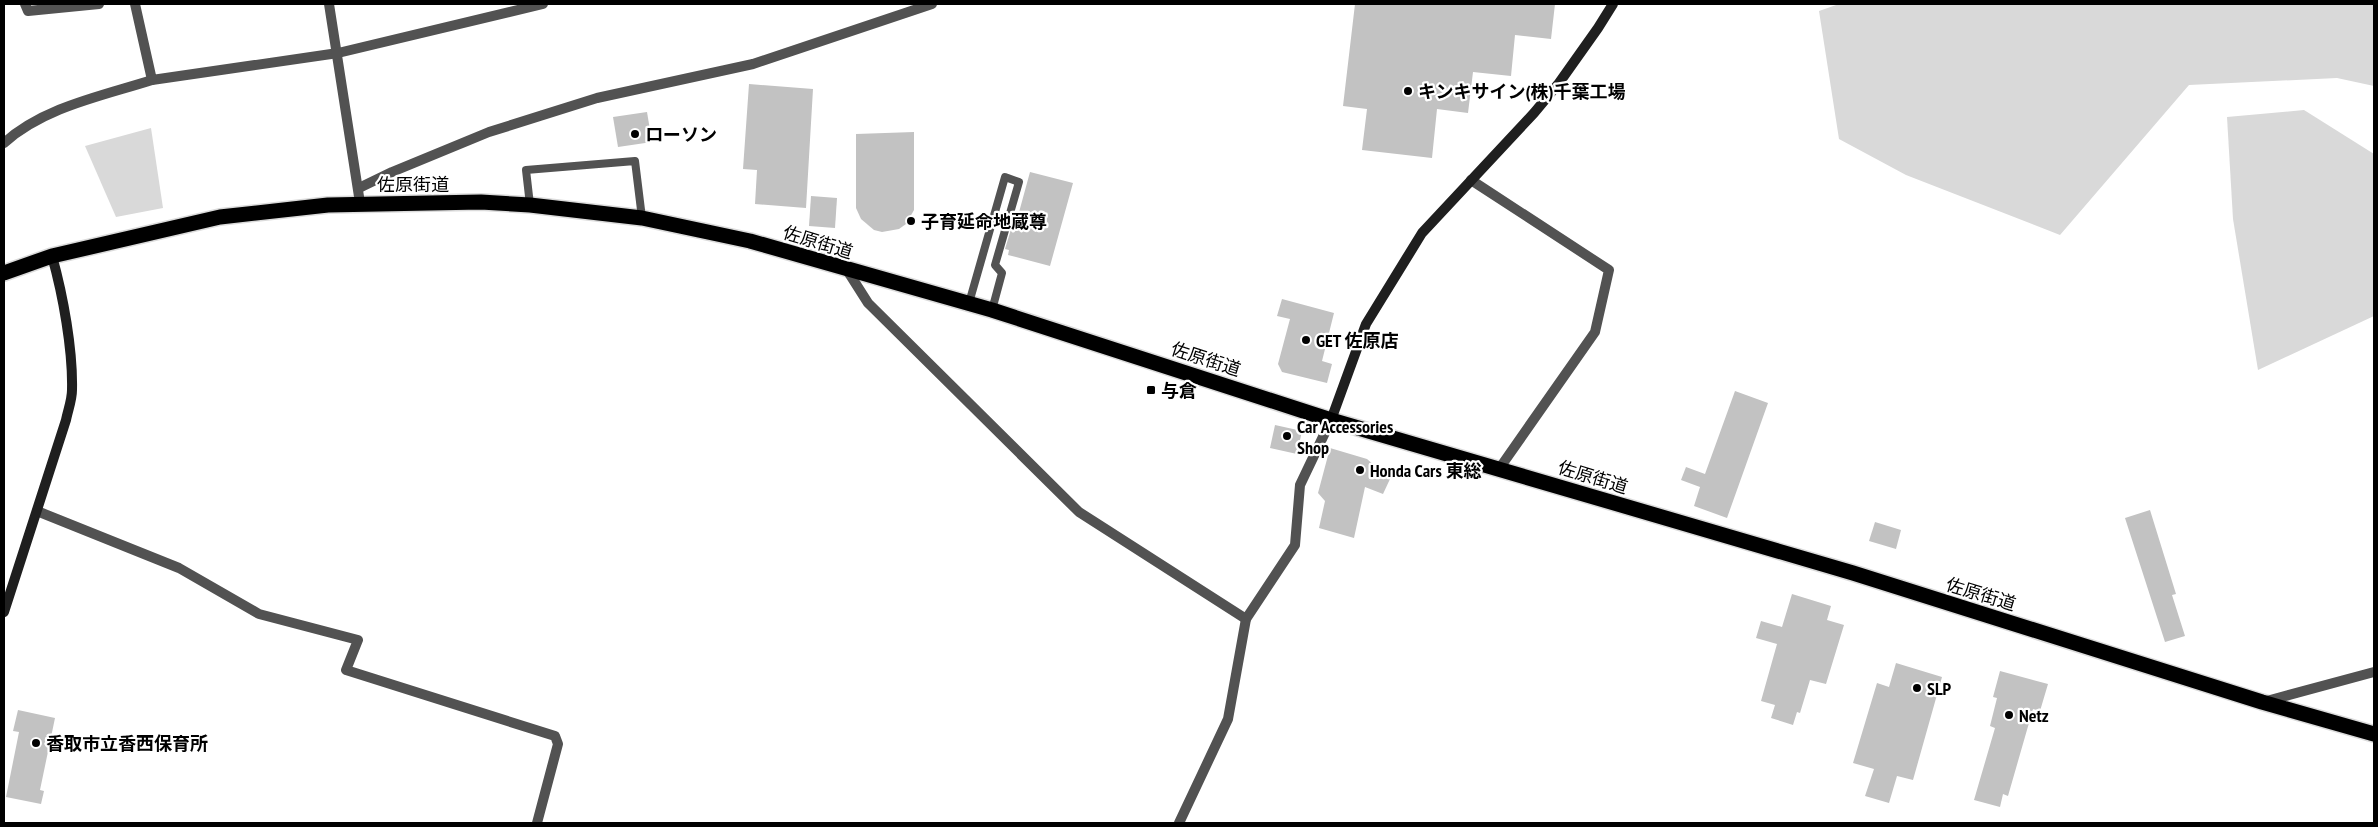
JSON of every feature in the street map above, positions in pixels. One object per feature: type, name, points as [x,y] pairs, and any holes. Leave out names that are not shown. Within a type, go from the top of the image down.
[{"type":"highway","name":"佐原街道","points":[[4,273],[52,256],[220,217],[360,195],[530,205],[642,218],[750,241],[969,303],[1330,420],[1853,573],[2262,702],[2374,734]]},
{"type":"street","points":[[25,4],[28,11],[99,4]]},
{"type":"street","points":[[135,4],[152,80]]},
{"type":"street","points":[[329,4],[360,195],[392,172],[489,132],[635,88],[753,64],[932,4]]},
{"type":"street","points":[[4,143],[32,122],[87,101],[152,80],[338,53],[543,4]]},
{"type":"street","points":[[1180,823],[1228,719],[1246,619],[1295,545],[1300,485],[1330,420],[1366,324],[1422,233],[1559,83],[1594,35],[1613,4]]},
{"type":"street","points":[[1471,180],[1609,270],[1594,332],[1499,469]]},
{"type":"street","points":[[4,612],[66,420],[72,392],[72,364],[58,275],[52,256]]},
{"type":"street","points":[[847,270],[868,303],[1080,512],[1246,619]]},
{"type":"street","points":[[36,511],[179,568],[259,614],[358,640],[346,670],[555,736],[558,744],[537,823]]},
{"type":"street","points":[[2262,702],[2374,672]]},
{"type":"lane","points":[[530,205],[526,170],[635,161],[642,218]]},
{"type":"lane","points":[[969,303],[1005,177],[1019,182],[995,265],[1002,273],[992,310]]},
{"type":"shaded area","points":[[1839,4],[2374,4],[2374,86],[2337,78],[2189,85],[2060,235],[1906,175],[1839,139],[1819,11]]},
{"type":"shaded area","points":[[2304,110],[2374,154],[2374,316],[2258,370],[2233,219],[2227,117]]},
{"type":"shaded area","points":[[151,128],[163,208],[116,217],[85,146]]},
{"type":"building","name":"キンキサイン(株)千葉工場","points":[[1355,4],[1555,4],[1551,39],[1515,35],[1511,76],[1473,72],[1468,113],[1437,109],[1432,158],[1362,150],[1367,109],[1343,106]]},
{"type":"building","points":[[749,84],[813,89],[806,208],[755,204],[757,170],[743,169]]},
{"type":"building","points":[[647,112],[652,142],[618,147],[613,117]]},
{"type":"building","points":[[914,132],[914,210],[906,224],[899,229],[882,232],[874,230],[861,219],[856,208],[856,134]]},
{"type":"building","points":[[1030,172],[1073,183],[1050,266],[1008,255],[1009,250],[1005,249],[1012,226],[1015,227]]},
{"type":"building","points":[[811,196],[837,198],[835,228],[809,226]]},
{"type":"building","name":"GET 佐原店","points":[[1282,299],[1334,313],[1322,361],[1332,364],[1327,383],[1282,372],[1278,364],[1290,319],[1277,316]]},
{"type":"building","points":[[1735,391],[1768,403],[1727,518],[1694,506],[1700,487],[1681,480],[1686,467],[1705,474]]},
{"type":"building","points":[[1275,425],[1302,431],[1297,454],[1270,448]]},
{"type":"building","points":[[1330,448],[1367,459],[1390,479],[1383,494],[1365,487],[1354,538],[1319,528],[1325,501],[1318,493]]},
{"type":"building","points":[[2150,510],[2176,594],[2172,595],[2185,636],[2165,642],[2125,518]]},
{"type":"building","points":[[1875,522],[1901,530],[1896,549],[1869,541]]},
{"type":"building","points":[[1792,594],[1831,606],[1827,620],[1844,625],[1826,684],[1810,680],[1800,713],[1797,712],[1793,725],[1771,718],[1775,705],[1761,701],[1777,644],[1756,638],[1761,621],[1782,627]]},
{"type":"building","points":[[1896,663],[1942,677],[1913,780],[1897,776],[1889,803],[1865,796],[1874,769],[1853,763],[1877,683],[1889,687]]},
{"type":"building","points":[[2000,671],[2048,684],[2040,711],[2033,709],[2008,796],[2003,794],[2000,807],[1974,800],[1995,728],[1990,726],[1997,698],[1993,697]]},
{"type":"building","points":[[18,710],[55,718],[40,790],[44,791],[41,804],[6,797],[19,732],[13,731]]},
{"type":"place","name":"キンキサイン(株)千葉工場","points":[[1408,91]]},
{"type":"place","name":"ローソン","points":[[635,134]]},
{"type":"place","name":"子育延命地蔵尊","points":[[911,221]]},
{"type":"place","name":"GET 佐原店","points":[[1306,340]]},
{"type":"place","name":"与倉","points":[[1151,390]]},
{"type":"place","name":"Car Accessories Shop","points":[[1287,436]]},
{"type":"place","name":"Honda Cars 東総","points":[[1360,470]]},
{"type":"place","name":"SLP","points":[[1917,688]]},
{"type":"place","name":"Netz","points":[[2009,715]]},
{"type":"place","name":"香取市立香西保育所","points":[[36,743]]}]
